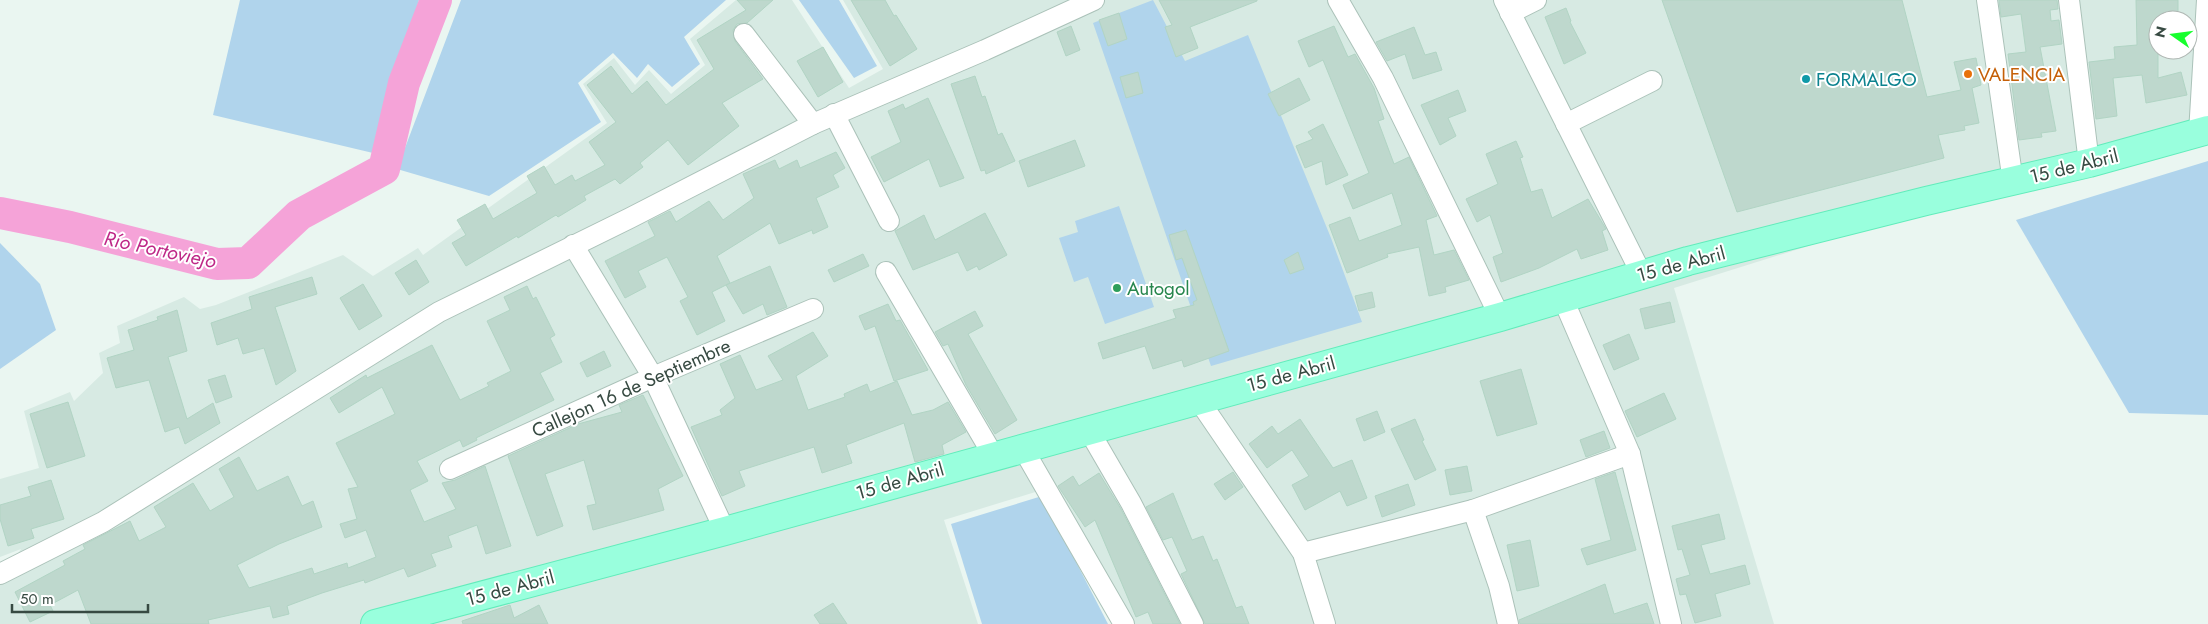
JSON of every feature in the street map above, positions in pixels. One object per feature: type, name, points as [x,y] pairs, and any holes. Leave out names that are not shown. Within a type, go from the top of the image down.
[{"type":"main road","name":"15 de Abril","points":[[375,624],[433,617],[724,531],[1022,447],[1500,317],[1642,274],[1926,201],[2089,163],[2203,132]]},
{"type":"street","points":[[0,574],[103,522],[439,312],[813,124],[985,50],[1094,0]]},
{"type":"street","points":[[1338,0],[1383,78],[1500,317]]},
{"type":"street","points":[[1536,0],[1507,6],[1642,274]]},
{"type":"street","points":[[1987,0],[2013,182]]},
{"type":"street","points":[[2069,0],[2089,163]]},
{"type":"street","points":[[2203,132],[2207,0]]},
{"type":"street","points":[[744,34],[813,124]]},
{"type":"street","points":[[1566,124],[1652,81]]},
{"type":"street","points":[[834,114],[889,221]]},
{"type":"street","points":[[573,245],[653,377],[724,531]]},
{"type":"street","points":[[886,272],[994,455]]},
{"type":"street","points":[[1563,299],[1630,454],[1671,624]]},
{"type":"street","name":"Callejon 16 de Septiembre","points":[[450,469],[653,377],[814,309]]},
{"type":"street","points":[[1198,399],[1303,553],[1325,624]]},
{"type":"street","points":[[1088,429],[1131,503],[1193,624]]},
{"type":"street","points":[[1022,447],[1124,624]]},
{"type":"street","points":[[1303,553],[1473,510],[1630,454]]},
{"type":"street","points":[[1473,510],[1499,586],[1508,624]]},
{"type":"shaded area","points":[[240,0],[419,0],[373,153],[213,115]]},
{"type":"shaded area","points":[[461,0],[726,0],[684,37],[700,64],[672,87],[648,64],[637,78],[613,53],[578,83],[601,122],[489,196],[397,169]]},
{"type":"shaded area","points":[[736,0],[792,0],[849,88],[883,69],[843,0],[2208,0],[2208,121],[1674,288],[1774,624],[1114,624],[1045,489],[944,520],[978,624],[0,624],[0,580],[21,549],[0,557],[0,479],[39,468],[24,411],[70,392],[74,401],[103,373],[99,353],[120,343],[117,326],[184,297],[200,309],[216,305],[343,255],[373,276],[418,248],[423,255],[607,123],[583,84],[614,58],[635,85],[649,70],[671,94],[705,65],[690,39]]},
{"type":"shaded area","points":[[799,0],[839,0],[877,66],[854,78]]},
{"type":"shaded area","points":[[1153,0],[1185,61],[1248,35],[1331,238],[1362,322],[1211,366],[1093,23]]},
{"type":"shaded area","points":[[2208,161],[2208,415],[2129,413],[2016,220]]},
{"type":"shaded area","points":[[1119,206],[1154,307],[1105,324],[1088,277],[1074,282],[1059,238],[1078,232],[1075,221]]},
{"type":"shaded area","points":[[0,243],[40,284],[56,330],[0,369]]},
{"type":"shaded area","points":[[1042,496],[1108,624],[982,624],[951,524]]},
{"type":"building","points":[[737,0],[773,0],[747,23],[737,24],[733,30],[735,41],[763,79],[722,103],[739,126],[688,165],[668,140],[640,163],[643,167],[620,184],[615,179],[584,196],[586,200],[558,217],[556,215],[466,266],[452,243],[466,235],[457,220],[485,204],[493,219],[537,193],[527,176],[544,166],[555,185],[572,175],[575,181],[605,165],[589,142],[616,122],[587,85],[611,66],[632,94],[647,81],[666,105],[714,69],[697,40],[746,10]]},
{"type":"building","points":[[851,0],[885,0],[917,49],[890,66]]},
{"type":"building","points":[[1159,0],[1257,1],[1190,27],[1198,48],[1176,57],[1165,27],[1172,25]]},
{"type":"building","name":"FORMALGO","points":[[1662,0],[1902,0],[1927,97],[1961,90],[1954,62],[1976,58],[1981,85],[1972,88],[1979,123],[1964,126],[1965,130],[1938,135],[1944,158],[1737,212]]},
{"type":"building","points":[[1999,0],[2057,0],[2058,9],[2050,10],[2051,21],[2059,20],[2062,44],[2040,47],[2056,131],[2041,133],[2042,137],[2019,140],[2008,54],[2026,52],[2021,14],[2001,17]]},
{"type":"building","points":[[2136,0],[2178,0],[2178,10],[2148,10],[2148,60],[2158,60],[2158,78],[2181,72],[2187,95],[2146,103],[2142,75],[2113,78],[2117,116],[2096,119],[2089,62],[2115,59],[2114,47],[2137,45]]},
{"type":"building","points":[[1566,8],[1570,22],[1586,53],[1564,64],[1545,17]]},
{"type":"building","points":[[1119,13],[1127,39],[1108,46],[1099,20]]},
{"type":"building","points":[[1071,26],[1080,50],[1066,56],[1057,32]]},
{"type":"building","points":[[1334,26],[1348,57],[1355,54],[1374,88],[1384,119],[1378,121],[1394,164],[1409,157],[1437,216],[1426,220],[1434,255],[1454,250],[1469,280],[1445,287],[1446,292],[1429,296],[1419,247],[1387,254],[1388,257],[1347,273],[1329,225],[1350,217],[1359,241],[1402,225],[1392,193],[1353,209],[1343,185],[1369,173],[1323,60],[1309,67],[1298,41]]},
{"type":"building","points":[[1414,27],[1425,55],[1436,52],[1442,70],[1413,79],[1405,54],[1387,61],[1376,42]]},
{"type":"building","points":[[823,47],[843,82],[818,97],[797,61]]},
{"type":"building","points":[[1138,72],[1143,93],[1126,98],[1120,77]]},
{"type":"building","points":[[975,76],[982,97],[985,96],[998,135],[1002,133],[1015,161],[986,174],[985,170],[981,171],[951,84]]},
{"type":"building","points":[[1299,78],[1310,100],[1279,116],[1268,94]]},
{"type":"building","points":[[1458,90],[1466,111],[1448,118],[1456,136],[1440,145],[1421,105]]},
{"type":"building","points":[[928,98],[964,178],[940,187],[929,159],[884,182],[871,157],[901,142],[888,111],[903,104],[905,109]]},
{"type":"building","points":[[1323,124],[1348,175],[1326,185],[1322,161],[1305,168],[1296,146],[1313,139],[1308,132]]},
{"type":"building","points":[[1075,140],[1085,166],[1028,187],[1019,161]]},
{"type":"building","points":[[1516,141],[1523,157],[1520,158],[1531,192],[1542,189],[1552,218],[1588,199],[1606,229],[1602,231],[1608,250],[1581,259],[1577,249],[1539,268],[1501,282],[1493,257],[1503,253],[1490,215],[1477,222],[1466,199],[1498,184],[1486,154]]},
{"type":"building","points":[[836,152],[845,168],[833,175],[839,187],[816,198],[828,227],[813,234],[812,230],[779,244],[770,223],[717,256],[730,283],[712,292],[725,321],[697,335],[680,301],[688,297],[667,257],[638,271],[646,287],[625,298],[605,261],[655,236],[648,222],[670,211],[676,222],[709,201],[723,220],[754,198],[743,174],[775,160],[779,169],[797,160],[800,168]]},
{"type":"building","points":[[985,213],[1007,255],[979,270],[977,266],[967,271],[958,252],[913,270],[895,231],[924,215],[935,240]]},
{"type":"building","points":[[1186,230],[1229,351],[1184,367],[1182,360],[1153,369],[1145,346],[1103,359],[1098,343],[1176,318],[1173,310],[1194,305],[1193,302],[1197,300],[1182,258],[1176,260],[1169,235]]},
{"type":"building","points":[[1298,252],[1304,269],[1290,274],[1284,260]]},
{"type":"building","points":[[863,254],[869,266],[834,282],[828,270]]},
{"type":"building","points":[[416,260],[429,282],[409,295],[395,273]]},
{"type":"building","points":[[770,266],[787,307],[767,315],[763,304],[743,314],[726,285]]},
{"type":"building","points":[[312,277],[317,294],[275,307],[296,371],[276,385],[264,348],[243,354],[238,338],[217,345],[211,323],[252,309],[249,297]]},
{"type":"building","points":[[363,284],[382,316],[359,330],[340,298]]},
{"type":"building","points":[[527,286],[533,299],[536,297],[555,335],[550,338],[562,362],[540,373],[554,400],[476,438],[477,440],[463,447],[460,440],[417,461],[428,481],[410,490],[424,522],[456,509],[442,483],[455,480],[485,466],[511,546],[486,554],[477,525],[448,536],[452,547],[431,554],[436,566],[408,577],[404,568],[365,583],[364,580],[322,593],[287,606],[289,614],[273,618],[270,606],[208,620],[209,624],[91,624],[78,590],[50,605],[53,611],[30,622],[15,592],[65,565],[63,561],[85,549],[83,545],[130,521],[139,541],[166,527],[154,507],[193,483],[210,511],[234,497],[219,469],[239,457],[257,491],[288,476],[302,506],[313,501],[322,527],[279,544],[237,565],[249,588],[312,568],[314,574],[347,563],[348,568],[376,557],[366,530],[345,538],[340,524],[357,519],[348,489],[358,487],[336,443],[395,414],[382,387],[339,413],[330,398],[366,375],[367,378],[432,345],[460,400],[489,386],[487,383],[511,371],[487,321],[510,310],[504,297]]},
{"type":"building","points":[[1372,292],[1375,307],[1359,311],[1355,296]]},
{"type":"building","points":[[1670,302],[1675,322],[1645,329],[1640,309]]},
{"type":"building","points":[[888,304],[896,321],[900,320],[928,370],[894,381],[875,326],[865,330],[859,316]]},
{"type":"building","points":[[177,310],[187,351],[168,357],[187,419],[213,403],[220,423],[185,444],[179,427],[165,432],[149,380],[116,388],[107,358],[134,350],[128,330],[158,320],[157,317]]},
{"type":"building","points":[[975,311],[983,326],[968,334],[1017,420],[995,434],[966,385],[948,344],[943,346],[935,332]]},
{"type":"building","points":[[813,332],[828,356],[796,376],[808,410],[845,397],[844,394],[867,384],[870,392],[897,381],[912,415],[933,410],[948,402],[966,432],[942,445],[944,454],[915,462],[904,423],[846,445],[852,463],[822,473],[814,447],[739,471],[745,486],[722,496],[691,427],[722,415],[720,410],[735,398],[720,364],[740,355],[756,390],[783,380],[768,356]]},
{"type":"building","points":[[1629,334],[1639,359],[1614,370],[1603,345]]},
{"type":"building","points":[[604,351],[611,366],[587,377],[580,363]]},
{"type":"building","points":[[1521,369],[1537,424],[1497,436],[1480,381]]},
{"type":"building","points":[[225,375],[232,397],[216,403],[208,380]]},
{"type":"building","points":[[1664,393],[1676,419],[1637,437],[1625,411]]},
{"type":"building","points":[[643,395],[683,476],[658,489],[664,510],[593,530],[587,506],[596,504],[584,460],[545,474],[563,526],[537,536],[508,456],[578,424],[622,412],[619,405]]},
{"type":"building","points":[[68,402],[85,456],[47,468],[30,414]]},
{"type":"building","points":[[1377,411],[1385,432],[1364,441],[1356,419]]},
{"type":"building","points":[[1300,419],[1333,468],[1352,460],[1367,498],[1347,506],[1340,491],[1305,510],[1292,485],[1309,476],[1292,450],[1267,468],[1249,444],[1272,426],[1278,434]]},
{"type":"building","points":[[1415,419],[1424,440],[1422,441],[1436,470],[1415,480],[1391,429]]},
{"type":"building","points":[[1604,431],[1610,448],[1586,457],[1580,440]]},
{"type":"building","points":[[1467,466],[1472,491],[1450,495],[1445,470]]},
{"type":"building","points":[[1233,472],[1243,487],[1225,500],[1214,484]]},
{"type":"building","points":[[1615,472],[1636,550],[1587,565],[1581,549],[1611,540],[1595,479]]},
{"type":"building","points":[[1099,473],[1121,509],[1180,624],[1153,624],[1148,612],[1136,617],[1095,520],[1085,527],[1058,486],[1073,476],[1079,486]]},
{"type":"building","points":[[51,480],[64,519],[31,529],[34,538],[8,546],[0,519],[0,505],[31,496],[28,487]]},
{"type":"building","points":[[1408,484],[1415,505],[1382,517],[1375,496]]},
{"type":"building","points":[[1173,493],[1192,540],[1203,536],[1213,561],[1217,559],[1236,608],[1242,606],[1249,624],[1205,624],[1181,574],[1187,571],[1172,537],[1163,540],[1146,507]]},
{"type":"building","points":[[1719,514],[1725,539],[1701,545],[1710,574],[1745,565],[1750,584],[1715,594],[1721,616],[1695,623],[1686,594],[1680,595],[1676,579],[1690,575],[1682,549],[1678,550],[1672,526]]},
{"type":"building","points":[[1530,540],[1539,586],[1517,591],[1507,545]]},
{"type":"building","points":[[1605,584],[1614,614],[1647,603],[1654,624],[1520,624],[1519,620]]},
{"type":"building","points":[[833,603],[847,624],[820,624],[814,615]]},
{"type":"building","points":[[510,605],[514,618],[539,605],[548,624],[463,624],[462,621]]},
{"type":"waterway","name":"Río Portoviejo","points":[[0,213],[70,227],[217,264],[248,263],[299,215],[384,169],[404,83],[436,0]]},
{"type":"place","name":"VALENCIA","points":[[1968,74]]},
{"type":"place","name":"FORMALGO","points":[[1806,79]]},
{"type":"place","name":"Autogol","points":[[1117,288]]}]
